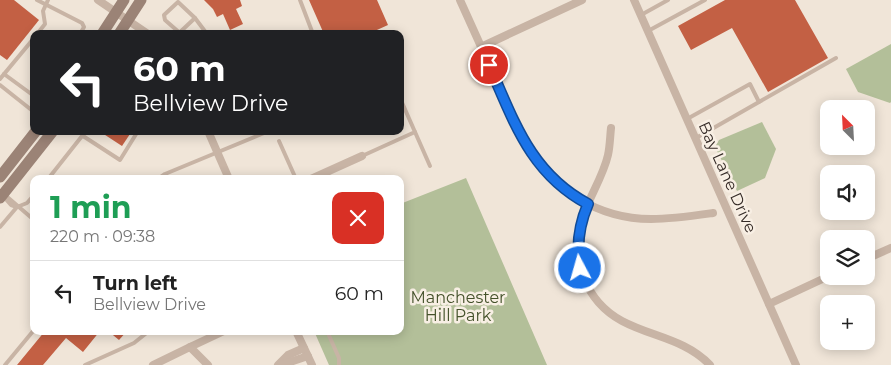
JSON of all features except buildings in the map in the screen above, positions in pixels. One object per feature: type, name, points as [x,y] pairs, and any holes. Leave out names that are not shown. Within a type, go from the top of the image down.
[{"type":"main road","points":[[105,30],[124,0]]},
{"type":"main road","points":[[122,30],[141,0]]},
{"type":"main road","points":[[0,177],[33,135]]},
{"type":"main road","points":[[1,195],[50,135]]},
{"type":"street","points":[[98,0],[142,30]]},
{"type":"street","points":[[460,0],[529,151],[556,183],[588,204],[619,215],[650,219],[713,213]]},
{"type":"street","points":[[481,46],[582,0]]},
{"type":"street","name":"Bay Lane Drive","points":[[634,0],[796,365]]},
{"type":"street","points":[[611,128],[608,154],[582,218],[578,247],[583,276],[595,297],[616,318],[684,344],[710,365]]},
{"type":"street","points":[[210,135],[227,175]]},
{"type":"street","points":[[328,175],[362,156]]},
{"type":"street","points":[[875,255],[891,248]]},
{"type":"street","points":[[769,304],[820,280]]},
{"type":"street","points":[[154,365],[216,335]]},
{"type":"street","points":[[298,335],[312,365]]},
{"type":"street","points":[[190,347],[208,365]]},
{"type":"street","points":[[279,365],[288,355],[304,348]]},
{"type":"street","points":[[279,365],[308,356]]},
{"type":"lane","points":[[37,0],[82,22],[84,27],[82,30]]},
{"type":"lane","points":[[40,30],[45,24],[43,11],[48,0]]},
{"type":"lane","points":[[300,0],[311,30]]},
{"type":"lane","points":[[641,15],[668,0]]},
{"type":"lane","points":[[648,31],[705,0]]},
{"type":"lane","points":[[176,30],[164,20],[164,16],[178,2],[195,18],[204,30]]},
{"type":"lane","points":[[183,30],[195,18]]},
{"type":"lane","points":[[0,79],[30,43]]},
{"type":"lane","points":[[696,138],[836,58]]},
{"type":"lane","points":[[4,74],[30,93]]},
{"type":"lane","points":[[687,120],[750,84],[759,102]]},
{"type":"lane","points":[[0,85],[30,109]]},
{"type":"lane","points":[[404,107],[430,166]]},
{"type":"lane","points":[[362,156],[415,132]]},
{"type":"lane","points":[[51,175],[83,136],[120,160],[136,135]]},
{"type":"lane","points":[[163,175],[217,151],[225,150],[260,135]]},
{"type":"lane","points":[[279,140],[294,175]]},
{"type":"lane","points":[[1,195],[11,205],[30,217]]},
{"type":"lane","points":[[0,227],[17,207],[30,200]]},
{"type":"lane","points":[[4,365],[30,335]]},
{"type":"lane","points":[[84,365],[134,343],[143,335]]},
{"type":"lane","points":[[329,335],[339,358],[339,365]]},
{"type":"green space","points":[[891,44],[890,103],[858,92],[846,69]]},
{"type":"green space","points":[[762,122],[776,149],[765,178],[737,191],[715,147],[719,140]]},
{"type":"green space","name":"Manchester Hill Park","points":[[466,178],[547,365],[329,365],[316,335],[404,335],[404,202]]},
{"type":"route","points":[[489,65],[521,138],[534,159],[556,183],[588,204],[582,218],[578,241],[580,268]]}]
